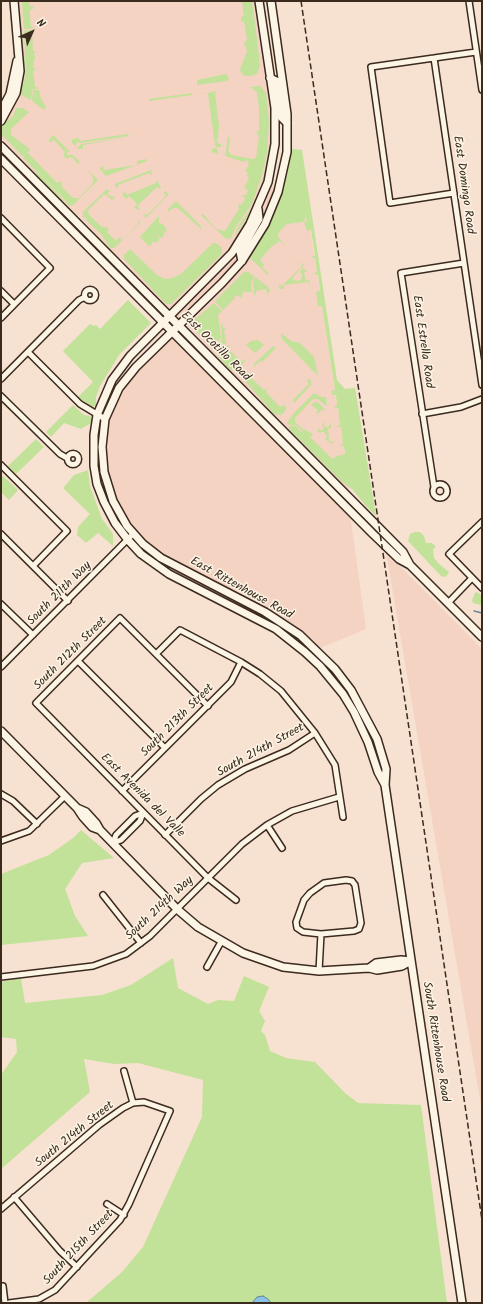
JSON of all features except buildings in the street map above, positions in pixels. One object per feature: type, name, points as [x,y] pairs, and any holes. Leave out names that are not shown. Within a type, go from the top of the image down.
[{"type":"main road","points":[[1,121],[16,93],[20,71],[14,1]]},
{"type":"main road","points":[[259,1],[270,78],[278,82],[282,118],[287,124]]},
{"type":"main road","name":"East Rittenhouse Road","points":[[271,1],[287,124],[287,152],[278,192],[265,224],[242,260],[179,326],[127,377],[112,401],[105,419],[102,447],[106,479],[113,501],[134,534],[162,558],[265,612],[290,628],[317,650],[335,669],[351,690],[365,713],[377,739],[386,769],[385,785]]},
{"type":"main road","points":[[1,111],[10,94],[18,59]]},
{"type":"main road","name":"East Rittenhouse Road","points":[[270,78],[275,108],[275,144],[268,182],[258,209],[232,253],[120,368],[112,380],[97,415],[93,450],[97,484],[106,508],[128,540],[141,554],[169,574],[276,629],[305,652],[332,680],[354,712],[368,742],[378,772],[385,785]]},
{"type":"main road","name":"East Ocotillo Road","points":[[1,146],[403,552],[410,565]]},
{"type":"main road","name":"East Ocotillo Road","points":[[1,159],[390,551],[399,559],[410,565],[482,637]]},
{"type":"main road","points":[[242,260],[240,252],[259,219],[258,209]]},
{"type":"main road","points":[[57,215],[70,216]]},
{"type":"main road","points":[[235,395],[245,393]]},
{"type":"main road","points":[[1,731],[77,808],[86,812],[100,830],[177,909],[198,927],[221,942],[266,962],[294,968],[319,971],[369,968],[377,970],[402,966],[411,961]]},
{"type":"main road","name":"South Rittenhouse Road","points":[[385,785],[462,1303]]},
{"type":"street","points":[[469,1],[482,90]]},
{"type":"street","points":[[454,193],[390,203],[371,67],[476,52]]},
{"type":"street","name":"East Domingo Road","points":[[434,58],[482,385]]},
{"type":"street","points":[[1,218],[50,268],[1,318]]},
{"type":"street","name":"East Estrella Road","points":[[434,487],[401,273],[464,263]]},
{"type":"street","points":[[1,291],[14,304]]},
{"type":"street","points":[[1,379],[79,300],[85,297]]},
{"type":"street","points":[[28,352],[80,404],[105,419]]},
{"type":"street","points":[[1,396],[60,454],[67,458]]},
{"type":"street","points":[[422,414],[461,407],[482,399]]},
{"type":"street","points":[[1,465],[68,531],[33,566]]},
{"type":"street","points":[[482,522],[449,554],[482,588]]},
{"type":"street","points":[[1,534],[68,601]]},
{"type":"street","name":"South 211th Way","points":[[1,667],[134,534]]},
{"type":"street","points":[[448,602],[472,578]]},
{"type":"street","points":[[1,604],[33,636]]},
{"type":"street","name":"South 212th Street","points":[[36,703],[120,618],[156,654]]},
{"type":"street","points":[[208,706],[156,654],[180,630],[241,662],[260,674],[281,691],[314,733],[335,765],[343,817]]},
{"type":"street","points":[[78,661],[165,748]]},
{"type":"street","name":"South 213th Street","points":[[122,791],[231,682],[241,662]]},
{"type":"street","name":"East Avenida del Valle","points":[[36,703],[208,878],[236,900]]},
{"type":"street","name":"South 214th Street","points":[[165,835],[201,799],[218,785],[245,769],[289,750],[314,733]]},
{"type":"street","points":[[2,794],[13,801],[37,824]]},
{"type":"street","points":[[1,841],[29,831],[65,796]]},
{"type":"street","name":"South 214th Way","points":[[1,977],[92,966],[109,962],[126,954],[177,909],[242,844],[267,825],[292,811],[339,797]]},
{"type":"street","points":[[113,843],[121,840],[140,821],[143,812]]},
{"type":"street","points":[[267,825],[282,848]]},
{"type":"street","points":[[346,880],[352,881],[355,885],[361,923],[359,929],[354,931],[321,934],[303,932],[297,928],[296,922],[304,900],[310,893],[324,884],[346,880]]},
{"type":"street","points":[[103,895],[140,943]]},
{"type":"street","points":[[319,971],[321,934]]},
{"type":"street","points":[[207,967],[221,942]]},
{"type":"street","points":[[124,1071],[133,1103]]},
{"type":"street","name":"South 214th Street","points":[[1,1208],[99,1125],[133,1103],[149,1103],[170,1111]]},
{"type":"street","name":"South 215th Street","points":[[9,1303],[39,1299],[55,1290],[124,1215],[170,1111]]},
{"type":"street","points":[[14,1198],[60,1251],[77,1267]]},
{"type":"street","points":[[107,1204],[124,1215]]},
{"type":"street","points":[[3,1286],[5,1303]]},
{"type":"shaded area","points":[[19,1],[259,1],[275,108],[268,182],[278,192],[305,195],[350,488],[348,490],[268,410],[254,393],[229,371],[192,330],[149,291],[123,260],[108,249],[81,218],[66,207],[49,190],[1,137],[1,123],[10,114],[23,67]]},
{"type":"shaded area","points":[[172,336],[350,514],[366,629],[320,648],[303,632],[267,608],[164,555],[146,542],[130,524],[111,485],[107,456],[109,420],[121,390],[138,369]]},
{"type":"shaded area","points":[[386,552],[482,649],[482,1111]]},
{"type":"green space","points":[[19,1],[25,61],[20,87],[23,58]]},
{"type":"green space","points":[[22,1],[29,1],[30,6],[34,7],[30,10],[30,15],[31,27],[35,28],[24,29]]},
{"type":"green space","points":[[242,1],[252,1],[255,23],[260,65],[257,74],[251,76],[244,76],[240,70],[247,51],[244,43],[247,40],[244,21],[241,22],[241,17],[244,16]]},
{"type":"green space","points":[[35,29],[32,31],[33,51],[37,52],[34,53],[35,57],[33,68],[37,69],[33,71],[35,87],[39,88],[32,90],[31,100],[23,96],[20,92],[24,82],[26,69],[24,31]]},
{"type":"green space","points":[[226,74],[229,79],[227,81],[197,85],[197,80]]},
{"type":"green space","points":[[260,86],[266,93],[269,121],[267,153],[262,175],[252,204],[237,225],[231,238],[226,239],[201,215],[203,214],[216,229],[225,231],[239,209],[238,204],[241,205],[244,201],[245,198],[242,195],[246,195],[248,190],[244,188],[249,178],[247,175],[248,172],[245,171],[249,165],[247,163],[249,162],[248,160],[244,162],[225,156],[228,136],[230,140],[228,150],[231,155],[252,159],[256,158],[259,137],[256,131],[259,131],[259,109],[257,92],[250,87]]},
{"type":"green space","points":[[33,90],[39,90],[41,99],[46,107],[44,110],[32,101]]},
{"type":"green space","points":[[218,91],[215,93],[219,127],[217,143],[221,144],[221,147],[216,147],[219,154],[212,152],[212,149],[216,148],[208,94],[204,94]]},
{"type":"green space","points":[[192,93],[192,95],[149,101],[149,99]]},
{"type":"green space","points":[[16,108],[22,108],[29,112],[11,129],[11,135],[30,149],[28,153],[57,183],[61,181],[62,187],[73,198],[79,198],[93,183],[93,178],[88,170],[98,180],[73,205],[68,206],[64,199],[23,158],[25,155],[22,156],[1,134],[1,126],[13,116]]},
{"type":"green space","points":[[271,124],[268,161],[260,192],[254,207],[234,237],[239,225],[253,206],[261,187],[268,155]]},
{"type":"green space","points":[[128,134],[129,136],[79,143],[78,141],[75,146],[71,141],[79,138],[80,141]]},
{"type":"green space","points":[[53,135],[70,152],[67,152],[67,155],[73,155],[80,162],[78,164],[73,158],[70,157],[67,159],[63,155],[65,152],[54,140],[51,142],[48,141]]},
{"type":"green space","points":[[129,137],[83,145],[83,149],[76,147],[79,147],[81,144]]},
{"type":"green space","points":[[292,149],[302,150],[337,380],[345,389],[355,388],[376,516],[352,489],[341,481],[289,429],[289,426],[296,426],[301,432],[304,429],[313,434],[308,440],[311,438],[332,459],[345,454],[344,446],[339,446],[343,444],[341,427],[336,427],[340,425],[338,408],[334,408],[337,405],[336,395],[332,395],[331,391],[335,390],[322,306],[318,306],[316,292],[320,291],[318,275],[314,274],[317,272],[315,258],[311,257],[315,255],[311,230],[307,231],[304,223],[307,220],[305,214],[305,220],[303,222],[287,224],[279,232],[278,237],[285,245],[280,241],[272,246],[260,260],[264,265],[262,267],[269,274],[268,275],[250,258],[271,223],[287,175]]},
{"type":"green space","points":[[146,159],[147,161],[137,165],[137,161]]},
{"type":"green space","points":[[136,165],[106,176],[99,168],[103,166],[104,170]]},
{"type":"green space","points":[[151,170],[152,175],[149,173],[118,185],[118,188],[115,187],[115,184]]},
{"type":"green space","points":[[33,171],[41,176],[63,200],[65,206]]},
{"type":"green space","points":[[156,180],[161,187],[160,189],[157,187],[137,206],[140,209],[138,210],[134,207],[137,204],[129,196],[126,199],[122,194],[125,192],[127,195],[156,183]]},
{"type":"green space","points":[[107,189],[110,192],[108,192],[108,195],[115,197],[112,200],[106,195],[103,195],[88,210],[89,215],[102,227],[109,228],[107,232],[116,241],[120,237],[122,240],[138,224],[137,220],[140,223],[114,248],[110,248],[101,234],[86,220],[87,218],[83,217],[83,212]]},
{"type":"green space","points":[[165,191],[169,194],[146,218],[143,214],[147,215],[166,196],[164,193]]},
{"type":"green space","points":[[176,201],[201,226],[201,229],[178,208],[173,208],[168,212],[168,209]]},
{"type":"green space","points":[[159,216],[159,223],[163,224],[167,230],[165,233],[159,229],[164,233],[163,237],[161,238],[155,234],[160,239],[156,243],[154,241],[152,243],[149,238],[152,244],[149,246],[140,237],[137,240]]},
{"type":"green space","points":[[213,243],[216,243],[222,248],[222,254],[171,304],[166,304],[124,259],[124,255],[130,249],[157,275],[165,279],[172,278],[181,274]]},
{"type":"green space","points":[[301,262],[304,265],[293,277],[293,280],[301,280],[302,275],[300,272],[303,268],[307,271],[304,272],[306,281],[309,280],[310,285],[307,282],[284,285],[284,289],[280,289],[278,284],[282,286],[302,266]]},
{"type":"green space","points":[[244,272],[248,272],[254,276],[251,284],[252,292],[245,292],[244,290],[241,298],[238,295],[236,297],[233,295],[235,298],[223,310],[215,301]]},
{"type":"green space","points":[[255,277],[267,286],[270,291],[269,293],[267,293],[266,289],[262,290],[260,283],[261,290],[256,291],[256,294],[254,295],[253,283]]},
{"type":"green space","points":[[128,300],[151,323],[119,355],[100,386],[96,397],[96,406],[91,407],[78,397],[93,382],[63,351],[90,324],[94,326],[96,325],[100,329]]},
{"type":"green space","points":[[214,303],[222,311],[218,315],[221,338],[211,346],[193,328],[192,322]]},
{"type":"green space","points":[[223,324],[223,328],[227,329],[224,330],[226,344],[223,344],[221,347],[230,345],[228,348],[235,356],[232,358],[236,356],[241,361],[246,360],[235,371],[227,367],[212,347],[222,340],[221,325]]},
{"type":"green space","points":[[281,333],[291,341],[300,343],[314,357],[318,376],[281,338]]},
{"type":"green space","points":[[258,340],[264,345],[255,353],[246,345],[251,341]]},
{"type":"green space","points":[[273,346],[276,348],[262,362],[260,361],[254,367],[254,364]]},
{"type":"green space","points":[[251,372],[249,376],[264,390],[267,388],[266,392],[280,407],[284,405],[286,407],[286,410],[281,415],[274,414],[245,381],[245,377]]},
{"type":"green space","points":[[308,379],[311,380],[311,385],[294,403],[293,400],[309,384],[307,381]]},
{"type":"green space","points":[[314,393],[321,397],[326,397],[327,405],[318,399],[313,399],[295,418],[295,422],[303,429],[301,430],[296,425],[289,425],[287,423],[294,413]]},
{"type":"green space","points":[[314,402],[319,403],[327,412],[323,409],[317,414],[316,413],[318,410],[311,405]]},
{"type":"green space","points":[[73,405],[84,415],[90,416],[92,419],[91,423],[81,429],[64,423],[51,437],[46,432]]},
{"type":"green space","points":[[325,422],[324,426],[328,428],[331,423],[331,428],[328,429],[329,441],[333,441],[332,444],[325,439],[327,436],[323,431],[320,433],[317,431],[319,428],[321,431],[324,428],[322,425]]},
{"type":"green space","points":[[36,439],[44,447],[16,474],[8,466]]},
{"type":"green space","points":[[88,470],[90,486],[102,519],[113,534],[113,546],[98,533],[86,543],[77,535],[78,527],[90,514],[64,489],[64,487],[74,475]]},
{"type":"green space","points":[[3,476],[18,490],[9,500],[1,492],[1,478]]},
{"type":"green space","points":[[420,532],[424,536],[426,543],[432,543],[436,547],[433,549],[434,558],[449,572],[446,577],[441,576],[408,541],[410,534]]},
{"type":"green space","points":[[477,592],[482,596],[482,605],[473,603],[472,600]]},
{"type":"green space","points":[[81,830],[114,858],[82,863],[65,889],[75,916],[88,936],[1,945],[1,874],[49,855],[73,838]]},
{"type":"green space","points":[[173,958],[178,988],[208,1004],[218,1000],[234,1001],[244,976],[269,987],[259,1011],[265,1021],[261,1031],[265,1035],[270,1051],[286,1058],[315,1062],[345,1093],[358,1103],[421,1105],[447,1303],[86,1303],[122,1272],[143,1247],[202,1117],[203,1080],[138,1063],[114,1064],[84,1059],[90,1092],[1,1169],[1,1075],[17,1052],[16,1039],[1,1037],[1,982],[21,978],[25,1003],[102,995],[131,985]]},
{"type":"water","points":[[263,1296],[271,1303],[252,1303],[257,1297]]},
{"type":"waterway","points":[[474,611],[482,613]]},
{"type":"railway","points":[[301,1],[482,1220]]}]
